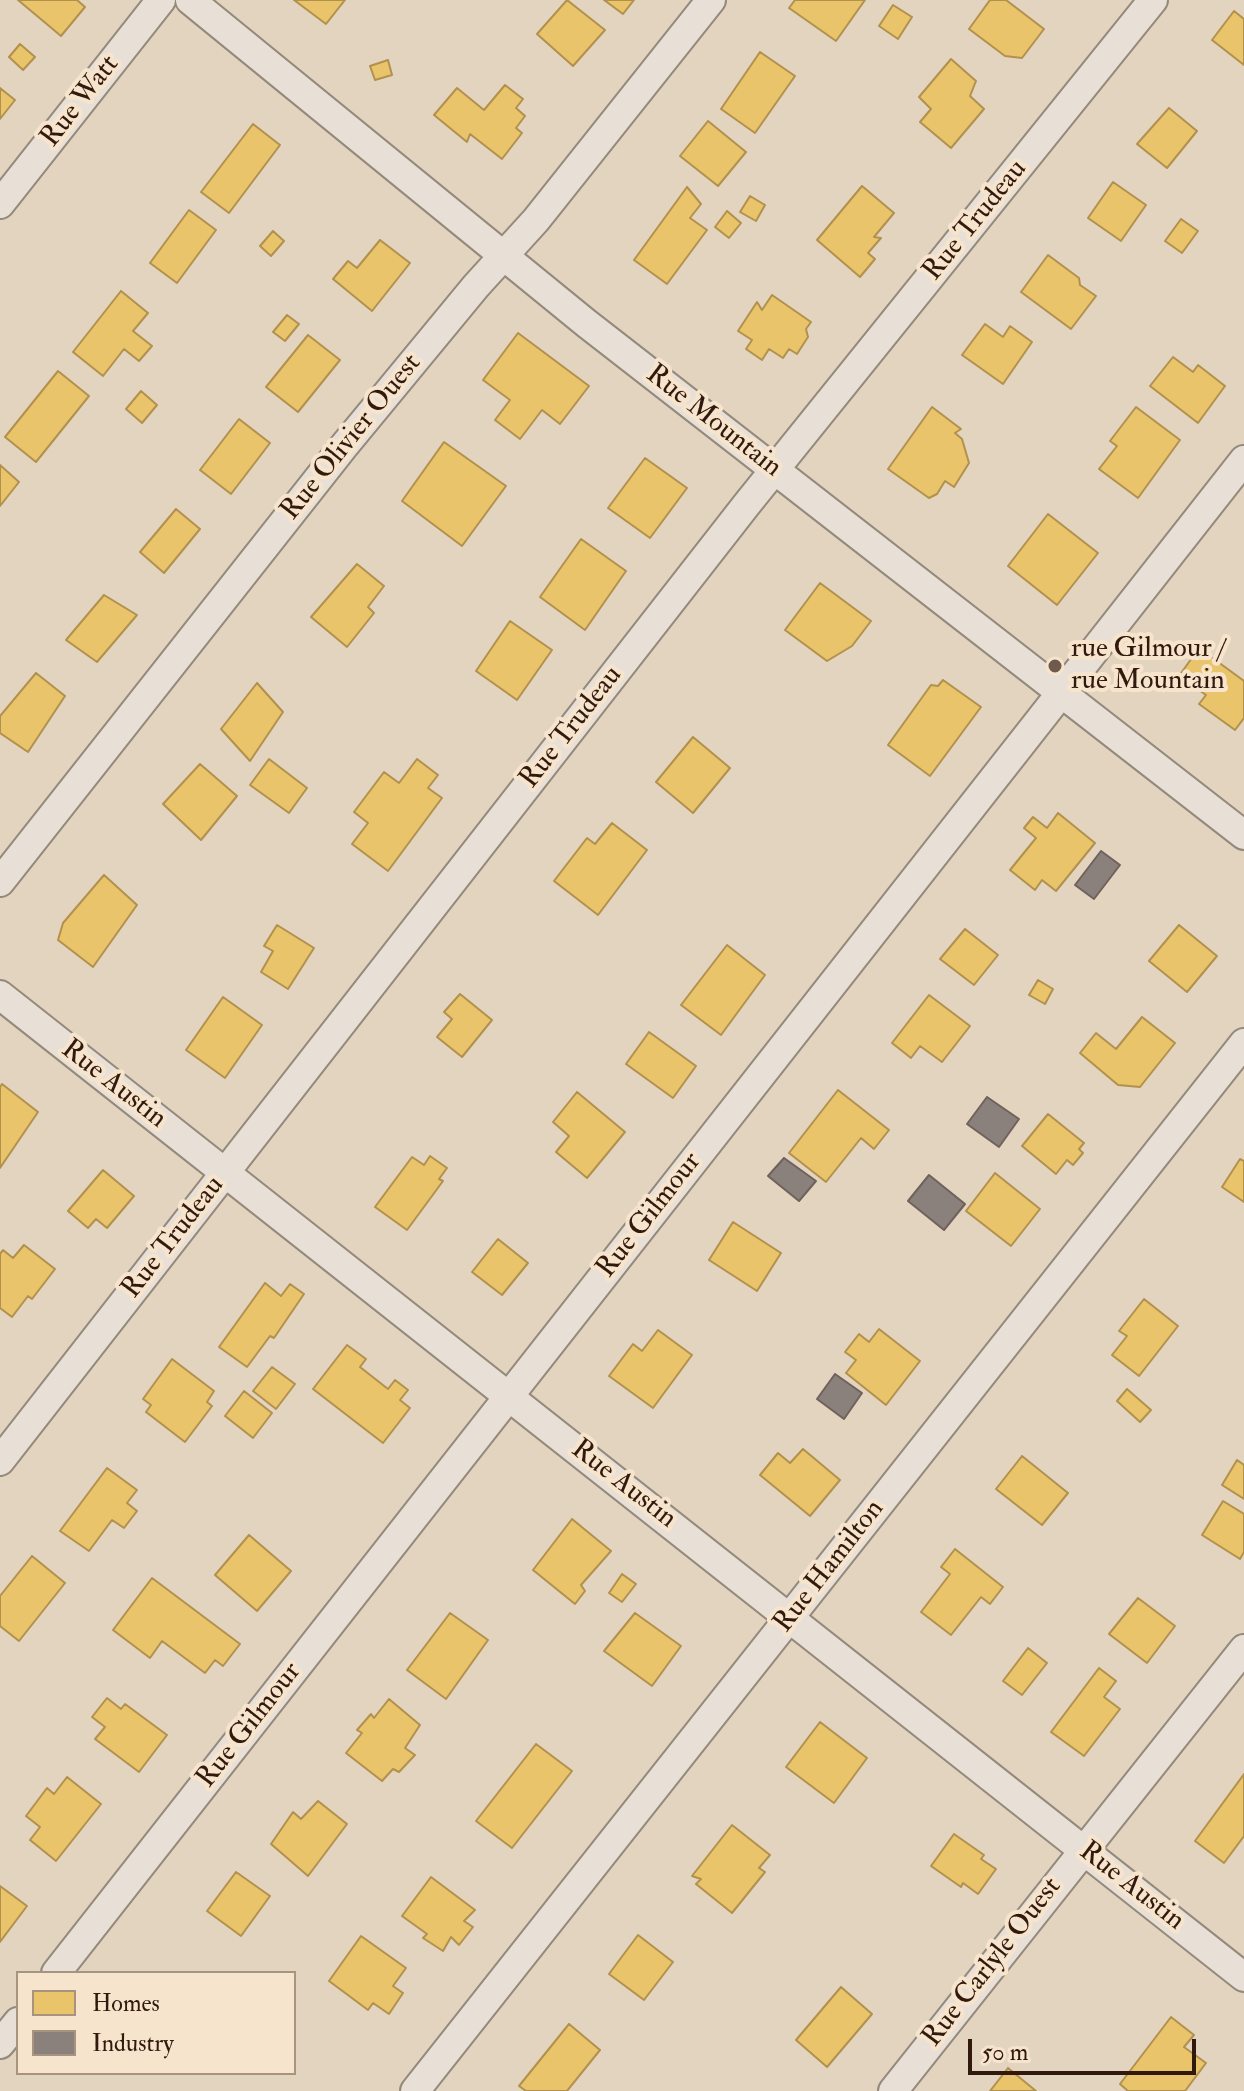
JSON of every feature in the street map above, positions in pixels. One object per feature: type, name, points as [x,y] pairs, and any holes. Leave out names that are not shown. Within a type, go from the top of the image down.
[{"type":"street","name":"Rue Watt","points":[[0,204],[161,0]]},
{"type":"street","name":"Rue Mountain","points":[[190,0],[503,256],[1244,835]]},
{"type":"street","name":"Rue Olivier Ouest","points":[[0,882],[335,458],[711,0]]},
{"type":"street","name":"Rue Trudeau","points":[[0,1461],[774,469],[1153,0]]},
{"type":"street","name":"Rue Gilmour","points":[[58,1971],[1244,460]]},
{"type":"street","name":"Rue Austin","points":[[0,995],[1244,1977]]},
{"type":"street","name":"Rue Hamilton","points":[[415,2091],[1244,1043]]},
{"type":"street","name":"Rue Carlyle Ouest","points":[[893,2091],[1244,1649]]},
{"type":"street","points":[[0,2044],[16,2024]]},
{"type":"building: Homes","points":[[18,0],[77,0],[85,7],[61,36]]},
{"type":"building: Homes","points":[[294,0],[345,0],[326,24]]},
{"type":"building: Homes","points":[[567,0],[605,30],[573,66],[537,34]]},
{"type":"building: Homes","points":[[604,0],[634,0],[623,14]]},
{"type":"building: Homes","points":[[795,0],[865,0],[836,41],[789,8]]},
{"type":"building: Homes","points":[[990,0],[1006,0],[1044,29],[1022,58],[1005,56],[969,29]]},
{"type":"building: Homes","points":[[893,5],[912,17],[898,39],[879,26]]},
{"type":"building: Homes","points":[[1234,11],[1244,19],[1244,65],[1212,40]]},
{"type":"building: Homes","points":[[20,44],[35,57],[23,70],[9,57]]},
{"type":"building: Homes","points":[[760,52],[795,76],[755,133],[721,109]]},
{"type":"building: Homes","points":[[951,59],[976,81],[970,96],[984,109],[951,148],[920,122],[931,109],[919,97]]},
{"type":"building: Homes","points":[[388,60],[392,75],[375,80],[370,66]]},
{"type":"building: Homes","points":[[505,85],[523,99],[516,108],[525,116],[516,128],[522,133],[502,159],[470,134],[467,142],[434,115],[457,88],[484,110]]},
{"type":"building: Homes","points":[[0,88],[15,100],[0,119]]},
{"type":"building: Homes","points":[[1169,108],[1197,131],[1167,168],[1137,144]]},
{"type":"building: Homes","points":[[708,121],[746,152],[718,186],[680,156]]},
{"type":"building: Homes","points":[[253,124],[280,145],[229,213],[201,192]]},
{"type":"building: Homes","points":[[1113,182],[1146,205],[1121,241],[1088,218]]},
{"type":"building: Homes","points":[[862,186],[894,213],[874,237],[881,238],[868,253],[875,259],[860,277],[817,240]]},
{"type":"building: Homes","points":[[687,187],[701,204],[690,218],[707,230],[667,284],[634,260]]},
{"type":"building: Homes","points":[[750,196],[765,205],[756,221],[740,212]]},
{"type":"building: Homes","points":[[189,210],[216,230],[177,283],[150,263]]},
{"type":"building: Homes","points":[[727,211],[741,223],[729,238],[715,227]]},
{"type":"building: Homes","points":[[1181,219],[1198,231],[1182,253],[1165,241]]},
{"type":"building: Homes","points":[[273,231],[284,241],[271,256],[260,246]]},
{"type":"building: Homes","points":[[380,240],[410,263],[372,311],[333,279],[348,261],[357,268]]},
{"type":"building: Homes","points":[[1048,255],[1079,278],[1080,285],[1096,296],[1071,329],[1021,292]]},
{"type":"building: Homes","points":[[121,291],[148,313],[133,331],[152,346],[139,361],[124,349],[103,376],[73,352]]},
{"type":"building: Homes","points":[[772,295],[811,322],[806,329],[808,337],[797,354],[789,349],[783,358],[769,349],[762,360],[746,349],[752,340],[738,331],[757,302],[762,310]]},
{"type":"building: Homes","points":[[287,315],[299,324],[285,341],[273,332]]},
{"type":"building: Homes","points":[[985,324],[1003,337],[1010,326],[1032,342],[1003,384],[962,355]]},
{"type":"building: Homes","points":[[518,333],[589,386],[560,424],[542,410],[520,439],[495,420],[510,400],[483,380]]},
{"type":"building: Homes","points":[[308,335],[340,360],[298,412],[266,387]]},
{"type":"building: Homes","points":[[1173,357],[1193,372],[1198,365],[1225,386],[1198,423],[1150,386]]},
{"type":"building: Homes","points":[[58,371],[89,396],[36,462],[5,437]]},
{"type":"building: Homes","points":[[141,391],[157,405],[142,423],[126,409]]},
{"type":"building: Homes","points":[[932,407],[961,429],[955,433],[962,439],[969,463],[954,487],[945,481],[937,494],[929,498],[888,469]]},
{"type":"building: Homes","points":[[1136,407],[1180,440],[1138,498],[1099,469],[1117,446],[1110,441]]},
{"type":"building: Homes","points":[[239,419],[270,443],[231,494],[200,470]]},
{"type":"building: Homes","points":[[444,442],[506,486],[462,546],[402,501]]},
{"type":"building: Homes","points":[[645,458],[687,488],[650,538],[608,508]]},
{"type":"building: Homes","points":[[0,465],[19,482],[0,506]]},
{"type":"building: Homes","points":[[176,509],[200,529],[164,573],[140,552]]},
{"type":"building: Homes","points":[[1048,514],[1098,553],[1057,605],[1008,566]]},
{"type":"building: Homes","points":[[581,539],[626,571],[585,630],[540,597]]},
{"type":"building: Homes","points":[[357,564],[384,586],[368,607],[374,613],[347,647],[311,617]]},
{"type":"building: Homes","points":[[820,583],[871,621],[852,646],[827,661],[785,630]]},
{"type":"building: Homes","points":[[104,595],[137,615],[97,662],[66,640]]},
{"type":"building: Homes","points":[[510,621],[552,650],[517,700],[476,671]]},
{"type":"building: Homes","points":[[1199,648],[1244,681],[1244,718],[1235,730],[1199,704],[1206,695],[1179,676]]},
{"type":"building: Homes","points":[[36,673],[65,696],[28,752],[0,733],[0,716]]},
{"type":"building: Homes","points":[[943,680],[981,707],[930,776],[888,745],[931,685],[938,686]]},
{"type":"building: Homes","points":[[257,683],[283,712],[250,761],[221,729]]},
{"type":"building: Homes","points":[[693,737],[730,768],[693,813],[656,782]]},
{"type":"building: Homes","points":[[269,759],[307,788],[289,813],[250,785]]},
{"type":"building: Homes","points":[[417,759],[438,775],[428,788],[442,798],[388,871],[352,844],[368,823],[354,812],[384,772],[399,783]]},
{"type":"building: Homes","points":[[200,764],[237,796],[201,840],[163,804]]},
{"type":"building: Homes","points":[[1058,813],[1095,843],[1056,891],[1042,880],[1035,890],[1010,870],[1036,838],[1024,828],[1033,817],[1047,828]]},
{"type":"building: Homes","points":[[612,823],[647,850],[598,915],[554,881],[587,838],[595,844]]},
{"type":"building: Homes","points":[[104,875],[137,905],[93,967],[58,940],[63,923]]},
{"type":"building: Homes","points":[[277,925],[314,948],[288,989],[261,972],[273,951],[264,946]]},
{"type":"building: Homes","points":[[1179,925],[1217,956],[1187,992],[1149,961]]},
{"type":"building: Homes","points":[[965,929],[998,955],[974,985],[940,959]]},
{"type":"building: Homes","points":[[727,945],[765,975],[721,1035],[681,1005]]},
{"type":"building: Homes","points":[[1038,980],[1053,989],[1045,1004],[1029,995]]},
{"type":"building: Homes","points":[[460,994],[492,1020],[462,1057],[437,1037],[452,1019],[444,1012]]},
{"type":"building: Homes","points":[[929,995],[970,1026],[942,1062],[920,1046],[911,1058],[892,1043]]},
{"type":"building: Homes","points":[[223,997],[262,1025],[225,1078],[186,1050]]},
{"type":"building: Homes","points":[[1142,1017],[1175,1043],[1140,1087],[1118,1085],[1080,1053],[1096,1033],[1116,1049]]},
{"type":"building: Homes","points":[[649,1032],[696,1066],[673,1098],[626,1064]]},
{"type":"building: Homes","points":[[2,1084],[38,1112],[0,1168],[0,1087]]},
{"type":"building: Homes","points":[[838,1090],[889,1130],[874,1149],[861,1138],[826,1182],[789,1153]]},
{"type":"building: Homes","points":[[577,1092],[625,1132],[587,1178],[556,1152],[569,1136],[553,1122]]},
{"type":"building: Homes","points":[[1048,1114],[1084,1143],[1079,1149],[1083,1153],[1073,1165],[1067,1160],[1056,1174],[1022,1146]]},
{"type":"building: Homes","points":[[430,1156],[447,1168],[439,1179],[443,1181],[407,1230],[375,1207],[412,1157],[424,1165]]},
{"type":"building: Homes","points":[[1240,1159],[1244,1161],[1244,1202],[1222,1187]]},
{"type":"building: Homes","points":[[103,1170],[134,1196],[107,1228],[96,1219],[88,1228],[68,1211]]},
{"type":"building: Homes","points":[[995,1173],[1040,1209],[1011,1246],[966,1211]]},
{"type":"building: Homes","points":[[733,1222],[781,1253],[757,1291],[709,1260]]},
{"type":"building: Homes","points":[[498,1239],[528,1263],[502,1295],[472,1272]]},
{"type":"building: Homes","points":[[24,1245],[55,1269],[32,1299],[28,1296],[12,1317],[0,1308],[0,1254],[3,1250],[13,1258]]},
{"type":"building: Homes","points":[[265,1283],[281,1296],[290,1284],[304,1294],[274,1338],[270,1336],[247,1367],[219,1347]]},
{"type":"building: Homes","points":[[1144,1299],[1178,1326],[1139,1376],[1112,1355],[1127,1336],[1119,1331]]},
{"type":"building: Homes","points":[[879,1329],[920,1361],[886,1405],[846,1373],[856,1360],[845,1352],[859,1334],[869,1342]]},
{"type":"building: Homes","points":[[658,1330],[692,1355],[653,1408],[609,1376],[633,1344],[642,1351]]},
{"type":"building: Homes","points":[[347,1345],[366,1359],[360,1367],[388,1389],[395,1380],[408,1390],[400,1400],[410,1408],[383,1443],[313,1389]]},
{"type":"building: Homes","points":[[172,1359],[214,1391],[207,1402],[212,1406],[185,1442],[146,1412],[151,1405],[143,1399]]},
{"type":"building: Homes","points":[[272,1367],[295,1384],[276,1409],[253,1391]]},
{"type":"building: Homes","points":[[1127,1389],[1151,1410],[1140,1422],[1117,1401]]},
{"type":"building: Homes","points":[[244,1391],[272,1413],[253,1438],[225,1416]]},
{"type":"building: Homes","points":[[803,1449],[840,1480],[810,1516],[760,1475],[778,1453],[790,1463]]},
{"type":"building: Homes","points":[[1022,1456],[1068,1493],[1042,1525],[996,1489]]},
{"type":"building: Homes","points":[[1237,1460],[1244,1465],[1244,1499],[1222,1485]]},
{"type":"building: Homes","points":[[107,1468],[137,1490],[127,1503],[137,1511],[124,1528],[112,1520],[89,1551],[60,1531]]},
{"type":"building: Homes","points":[[1223,1501],[1244,1514],[1244,1552],[1240,1559],[1202,1535]]},
{"type":"building: Homes","points":[[572,1519],[611,1551],[581,1585],[585,1591],[575,1604],[533,1570]]},
{"type":"building: Homes","points":[[249,1535],[291,1571],[257,1611],[215,1575]]},
{"type":"building: Homes","points":[[955,1549],[1003,1587],[990,1604],[981,1597],[951,1635],[921,1612],[950,1574],[941,1567]]},
{"type":"building: Homes","points":[[32,1556],[65,1583],[19,1641],[0,1626],[0,1596]]},
{"type":"building: Homes","points":[[622,1574],[636,1584],[622,1602],[609,1593]]},
{"type":"building: Homes","points":[[152,1578],[240,1644],[223,1666],[215,1660],[205,1673],[162,1641],[150,1658],[113,1630]]},
{"type":"building: Homes","points":[[1138,1598],[1175,1626],[1147,1663],[1109,1634]]},
{"type":"building: Homes","points":[[450,1613],[488,1640],[446,1699],[407,1670]]},
{"type":"building: Homes","points":[[635,1613],[681,1646],[652,1686],[604,1651]]},
{"type":"building: Homes","points":[[1028,1648],[1047,1663],[1022,1695],[1003,1681]]},
{"type":"building: Homes","points":[[1099,1668],[1116,1681],[1104,1697],[1120,1709],[1084,1756],[1051,1732]]},
{"type":"building: Homes","points":[[107,1698],[121,1709],[125,1704],[167,1735],[139,1772],[95,1739],[105,1727],[92,1717]]},
{"type":"building: Homes","points":[[389,1699],[420,1725],[405,1748],[415,1755],[399,1772],[393,1769],[382,1781],[346,1753],[362,1733],[357,1730],[371,1714],[374,1718]]},
{"type":"building: Homes","points":[[820,1722],[867,1758],[834,1803],[786,1767]]},
{"type":"building: Homes","points":[[536,1744],[572,1771],[512,1848],[476,1821]]},
{"type":"building: Homes","points":[[1244,1774],[1244,1836],[1224,1863],[1195,1841]]},
{"type":"building: Homes","points":[[67,1777],[101,1804],[56,1861],[30,1840],[40,1827],[26,1816],[47,1788],[54,1794]]},
{"type":"building: Homes","points":[[318,1801],[347,1824],[308,1876],[271,1844],[293,1812],[301,1819]]},
{"type":"building: Homes","points":[[732,1825],[770,1855],[759,1868],[765,1872],[732,1913],[696,1884],[701,1879],[692,1876]]},
{"type":"building: Homes","points":[[954,1834],[984,1855],[981,1859],[996,1869],[978,1894],[963,1883],[961,1887],[931,1866]]},
{"type":"building: Homes","points":[[236,1872],[270,1896],[241,1936],[207,1911]]},
{"type":"building: Homes","points":[[431,1877],[475,1910],[464,1921],[473,1927],[459,1945],[451,1937],[443,1951],[423,1938],[427,1934],[402,1916]]},
{"type":"building: Homes","points":[[0,1886],[27,1906],[0,1942]]},
{"type":"building: Homes","points":[[638,1935],[673,1962],[644,2000],[609,1974]]},
{"type":"building: Homes","points":[[361,1936],[406,1968],[393,1986],[403,1993],[389,2014],[373,2003],[368,2010],[329,1981]]},
{"type":"building: Homes","points":[[841,1987],[872,2014],[827,2067],[796,2040]]},
{"type":"building: Homes","points":[[1171,2017],[1194,2035],[1184,2047],[1206,2063],[1185,2091],[1128,2091],[1120,2084]]},
{"type":"building: Homes","points":[[569,2024],[600,2050],[567,2091],[526,2091],[519,2086]]},
{"type":"building: Homes","points":[[1008,2068],[1036,2091],[990,2091]]},
{"type":"building: Industry","points":[[1101,851],[1120,865],[1094,899],[1075,885]]},
{"type":"building: Industry","points":[[987,1097],[1019,1119],[999,1147],[967,1124]]},
{"type":"building: Industry","points":[[784,1158],[816,1181],[799,1201],[768,1176]]},
{"type":"building: Industry","points":[[929,1175],[965,1204],[944,1230],[908,1201]]},
{"type":"building: Industry","points":[[835,1374],[862,1393],[844,1419],[817,1399]]},
{"type":"place","name":"rue Gilmour / rue Mountain","points":[[1055,666]]}]
